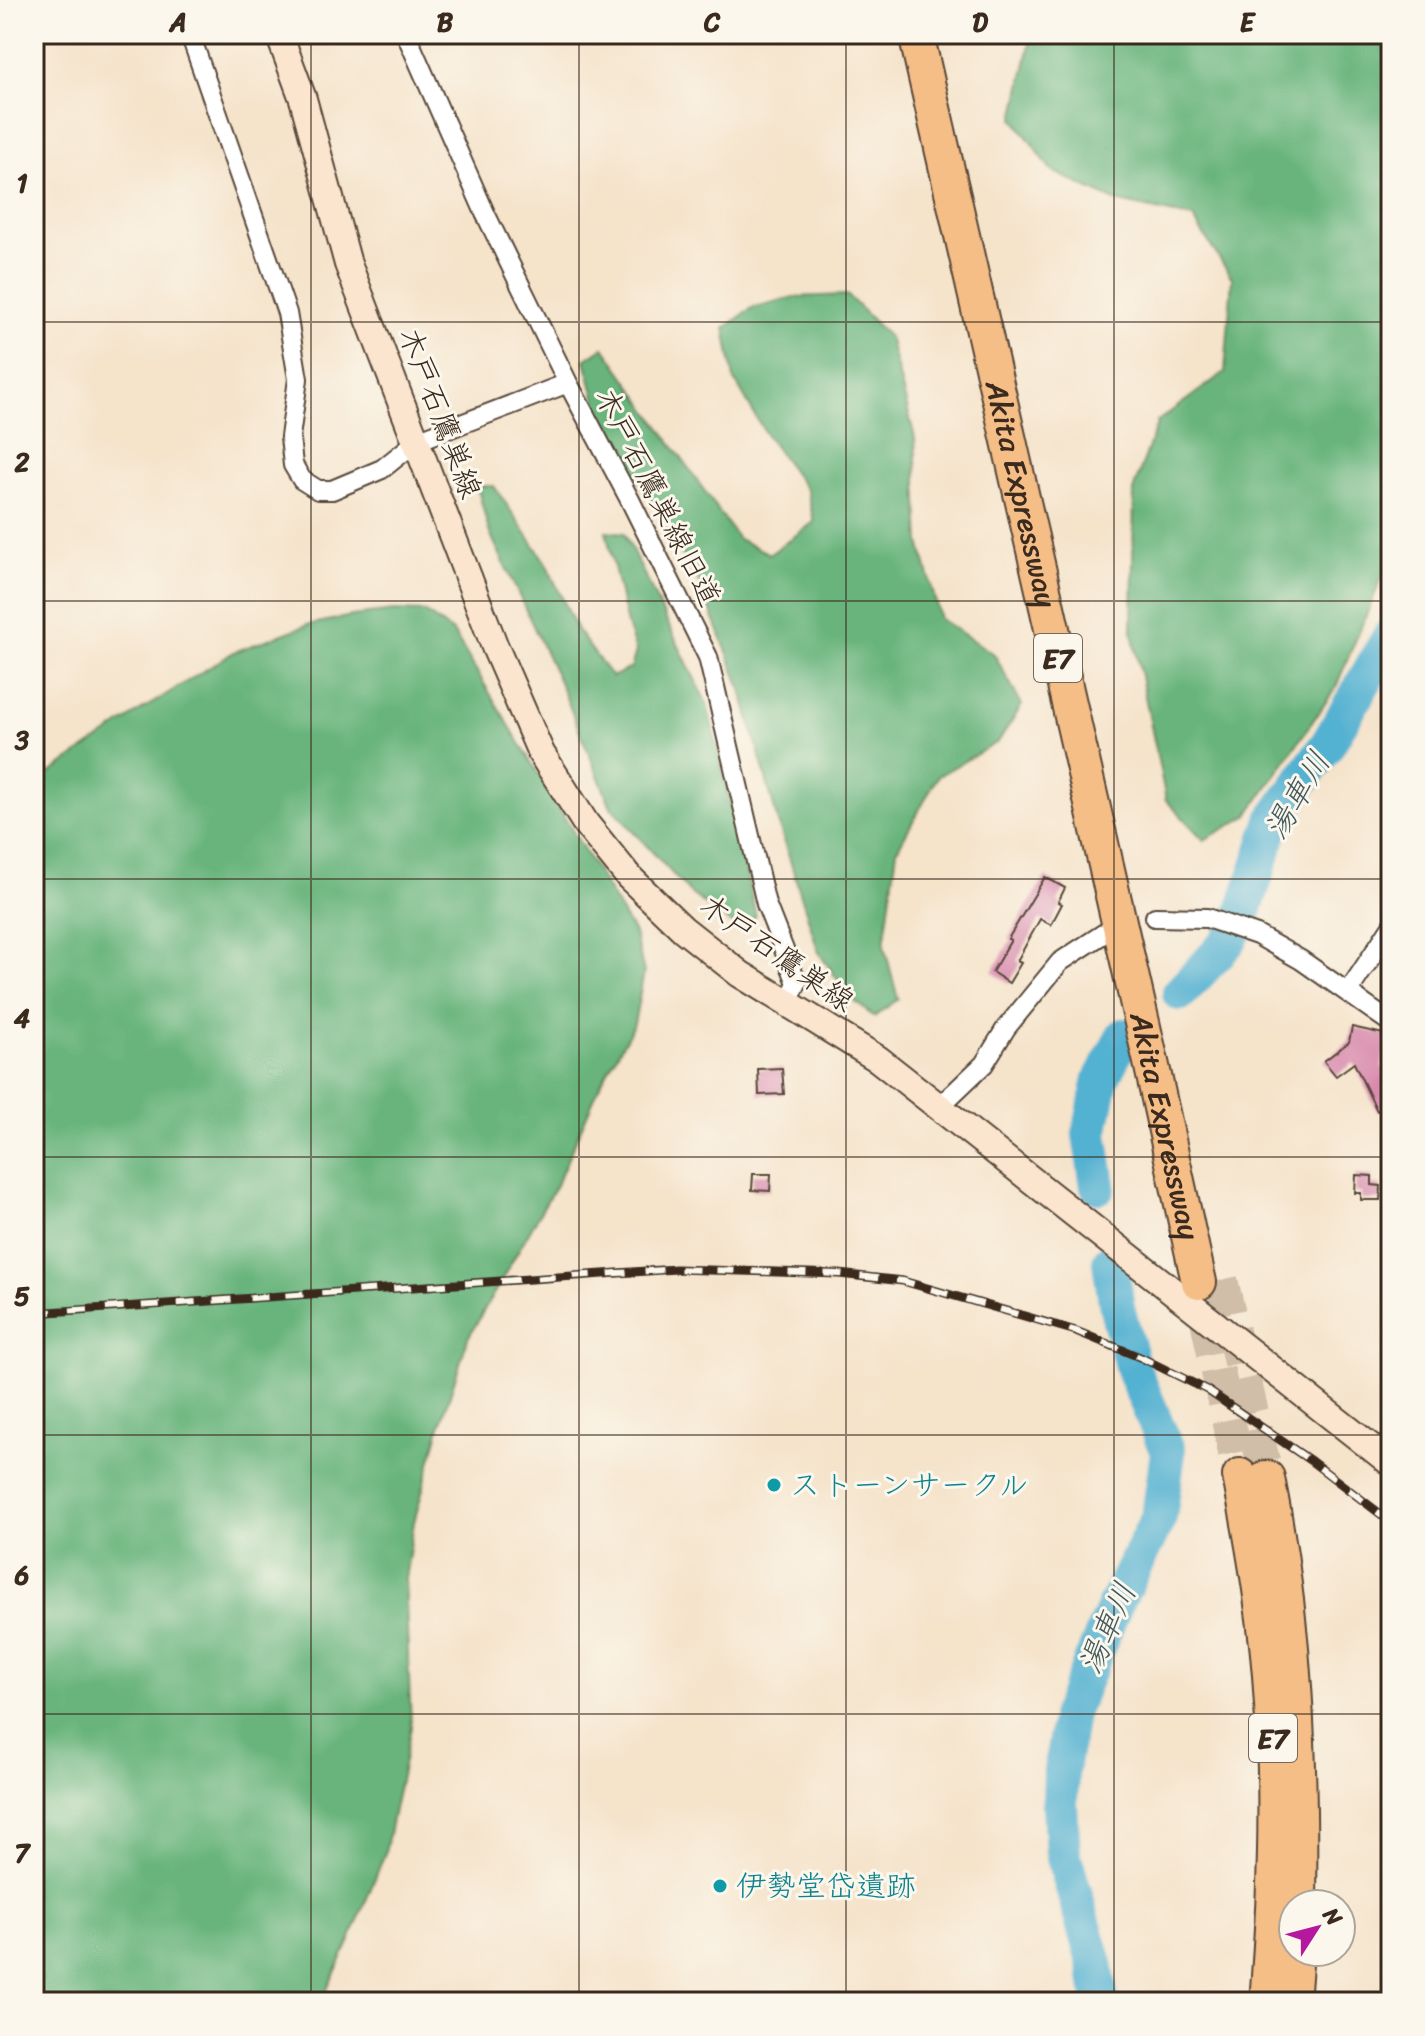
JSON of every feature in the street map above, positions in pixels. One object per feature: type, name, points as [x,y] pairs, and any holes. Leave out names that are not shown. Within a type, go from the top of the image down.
[{"type":"highway","name":"Akita Expressway","points":[[916,34],[1151,1062],[1210,1281],[936,34]]},
{"type":"highway","name":"E7","points":[[1267,2002],[1276,1878],[1272,1705],[1253,1477],[1282,1563],[1293,1660],[1300,1789],[1299,1888]]},
{"type":"highway","points":[[1292,2002],[1295,1968]]},
{"type":"main road","name":"木戸石鷹巣線","points":[[279,34],[303,99],[348,264],[495,647],[541,753],[586,824],[629,877],[683,929],[740,974],[878,1059],[1391,1463]]},
{"type":"street","points":[[190,34],[287,313],[298,379],[290,437],[293,465],[302,480],[318,490],[332,490],[382,469],[417,441],[568,383]]},
{"type":"street","name":"木戸石鷹巣線旧道","points":[[406,34],[485,213],[708,657],[766,904],[797,983],[787,1004]]},
{"type":"street","points":[[1155,917],[1207,918],[1257,935],[1301,960],[1391,1023]]},
{"type":"street","points":[[1348,992],[1391,927]]},
{"type":"street","points":[[939,1107],[984,1064],[1006,1028],[1060,962],[1106,932]]},
{"type":"green space","points":[[1032,34],[1382,34],[1391,76],[1391,556],[1335,689],[1247,816],[1204,840],[1166,800],[1132,632],[1134,488],[1158,421],[1225,372],[1232,278],[1193,218],[1115,201],[1052,171],[1014,119]]},
{"type":"green space","points":[[847,295],[889,337],[915,438],[920,542],[940,619],[994,654],[1022,705],[998,742],[938,776],[897,850],[884,945],[898,999],[874,1017],[850,997],[819,953],[741,688],[701,586],[600,415],[585,360],[604,347],[738,539],[770,554],[814,522],[807,491],[765,433],[734,379],[725,328],[752,308],[794,297]]},
{"type":"green space","points":[[477,486],[494,486],[546,563],[577,630],[612,677],[631,668],[636,651],[627,625],[606,531],[624,533],[707,704],[756,916],[739,929],[690,893],[611,807],[562,688],[489,531]]},
{"type":"green space","points":[[394,611],[424,612],[453,632],[634,933],[644,972],[634,1024],[600,1085],[556,1185],[468,1338],[414,1522],[405,1579],[411,1727],[385,1853],[349,1943],[321,2002],[34,2002],[34,784],[143,709],[234,652],[307,625]]},
{"type":"building","points":[[1045,877],[1065,888],[1058,902],[1062,904],[1051,925],[1040,919],[1009,983],[992,972]]},
{"type":"building","points":[[1352,1027],[1388,1035],[1382,1068],[1391,1063],[1391,1104],[1377,1111],[1354,1063],[1336,1076],[1324,1061],[1349,1042]]},
{"type":"building","points":[[782,1068],[784,1094],[759,1095],[758,1069]]},
{"type":"building","points":[[753,1174],[771,1174],[770,1191],[752,1190]]},
{"type":"building","points":[[1356,1175],[1372,1176],[1372,1185],[1381,1186],[1380,1200],[1361,1200],[1361,1193],[1355,1193]]},
{"type":"waterway","name":"湯車川","points":[[1180,993],[1228,942],[1242,917],[1274,820],[1329,742],[1391,635]]},
{"type":"waterway","name":"湯車川","points":[[1098,1186],[1090,1134],[1101,1079],[1124,1036]]},
{"type":"waterway","name":"湯車川","points":[[1101,2002],[1095,1964],[1063,1854],[1061,1771],[1070,1713],[1114,1607],[1159,1517],[1168,1452],[1133,1369],[1117,1308],[1110,1262]]},
{"type":"tunnel","points":[[1221,1280],[1267,1478]]},
{"type":"tunnel","points":[[1207,1320],[1240,1476]]},
{"type":"railway","points":[[34,1313],[676,1269],[839,1274],[903,1281],[1076,1331],[1142,1358],[1207,1390],[1311,1461],[1391,1522]]},
{"type":"place","name":"ストーンサークル","points":[[774,1485]]},
{"type":"place","name":"伊勢堂岱遺跡","points":[[720,1886]]}]
